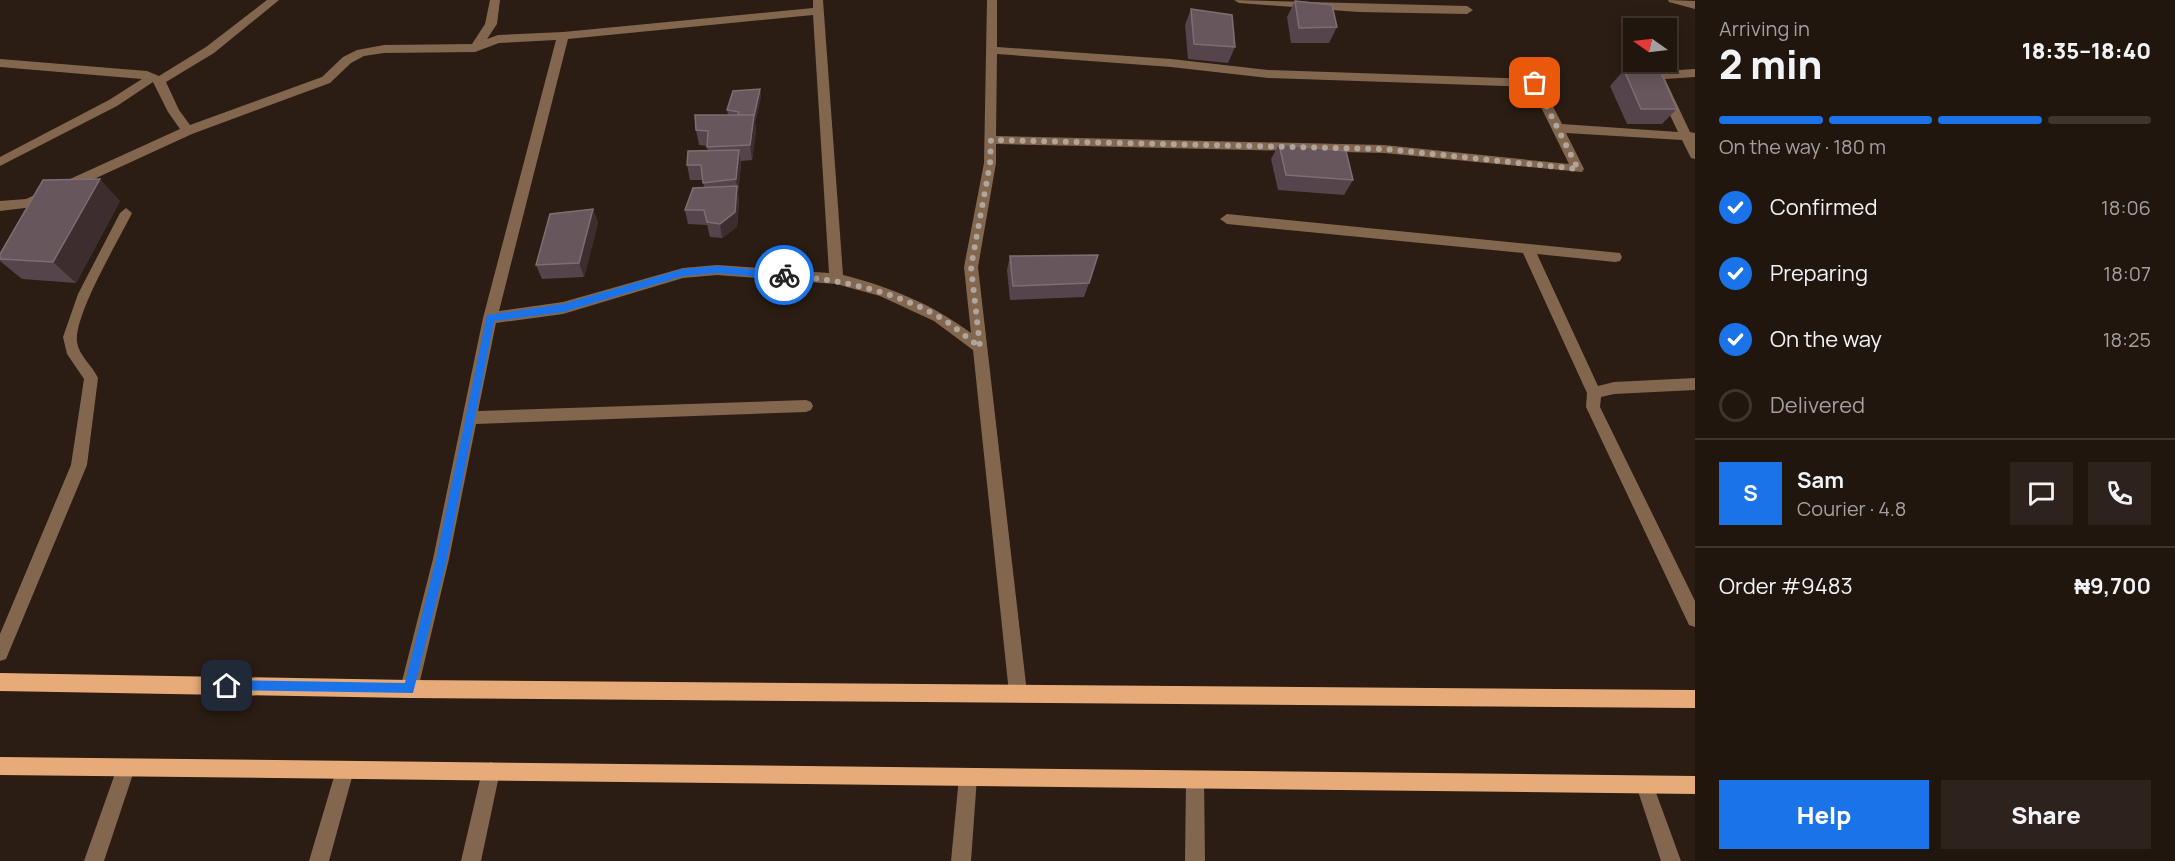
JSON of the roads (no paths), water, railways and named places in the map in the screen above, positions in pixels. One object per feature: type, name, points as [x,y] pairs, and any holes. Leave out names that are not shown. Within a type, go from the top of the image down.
[{"type":"main road","points":[[0,682],[409,689],[1695,699]]},
{"type":"main road","points":[[0,766],[1695,785]]},
{"type":"street","points":[[0,162],[210,50],[274,0]]},
{"type":"street","points":[[475,48],[491,24],[495,0]]},
{"type":"street","points":[[992,0],[990,164],[971,267],[1018,693]]},
{"type":"street","points":[[1239,0],[1467,10]]},
{"type":"street","points":[[1673,0],[1695,5]]},
{"type":"street","points":[[0,206],[28,204],[188,131],[326,80],[347,60],[361,53],[384,49],[475,48],[498,39],[563,36],[817,5],[836,279]]},
{"type":"street","points":[[409,689],[441,559],[490,318],[563,36]]},
{"type":"street","points":[[991,140],[1384,149],[1578,169],[1535,83],[1268,74],[1171,63],[992,50]]},
{"type":"street","points":[[0,63],[156,79]]},
{"type":"street","points":[[1695,73],[1672,73],[1659,79],[1691,137],[1695,155]]},
{"type":"street","points":[[156,79],[174,112],[188,131]]},
{"type":"street","points":[[1557,128],[1691,137]]},
{"type":"street","points":[[0,653],[79,465],[91,378],[76,357],[69,339],[75,317],[126,213]]},
{"type":"street","points":[[1227,219],[1615,257]]},
{"type":"street","points":[[1528,249],[1594,393],[1593,407],[1695,618]]},
{"type":"street","points":[[490,318],[563,308],[683,273],[717,270],[836,279],[884,291],[939,317],[980,347]]},
{"type":"street","points":[[1594,393],[1614,388],[1695,384]]},
{"type":"street","points":[[470,418],[806,405]]},
{"type":"street","points":[[94,861],[126,768]]},
{"type":"street","points":[[320,861],[345,770]]},
{"type":"street","points":[[471,861],[491,771]]},
{"type":"street","points":[[961,861],[968,777]]},
{"type":"street","points":[[1195,780],[1195,861]]},
{"type":"street","points":[[1645,785],[1671,861]]}]
